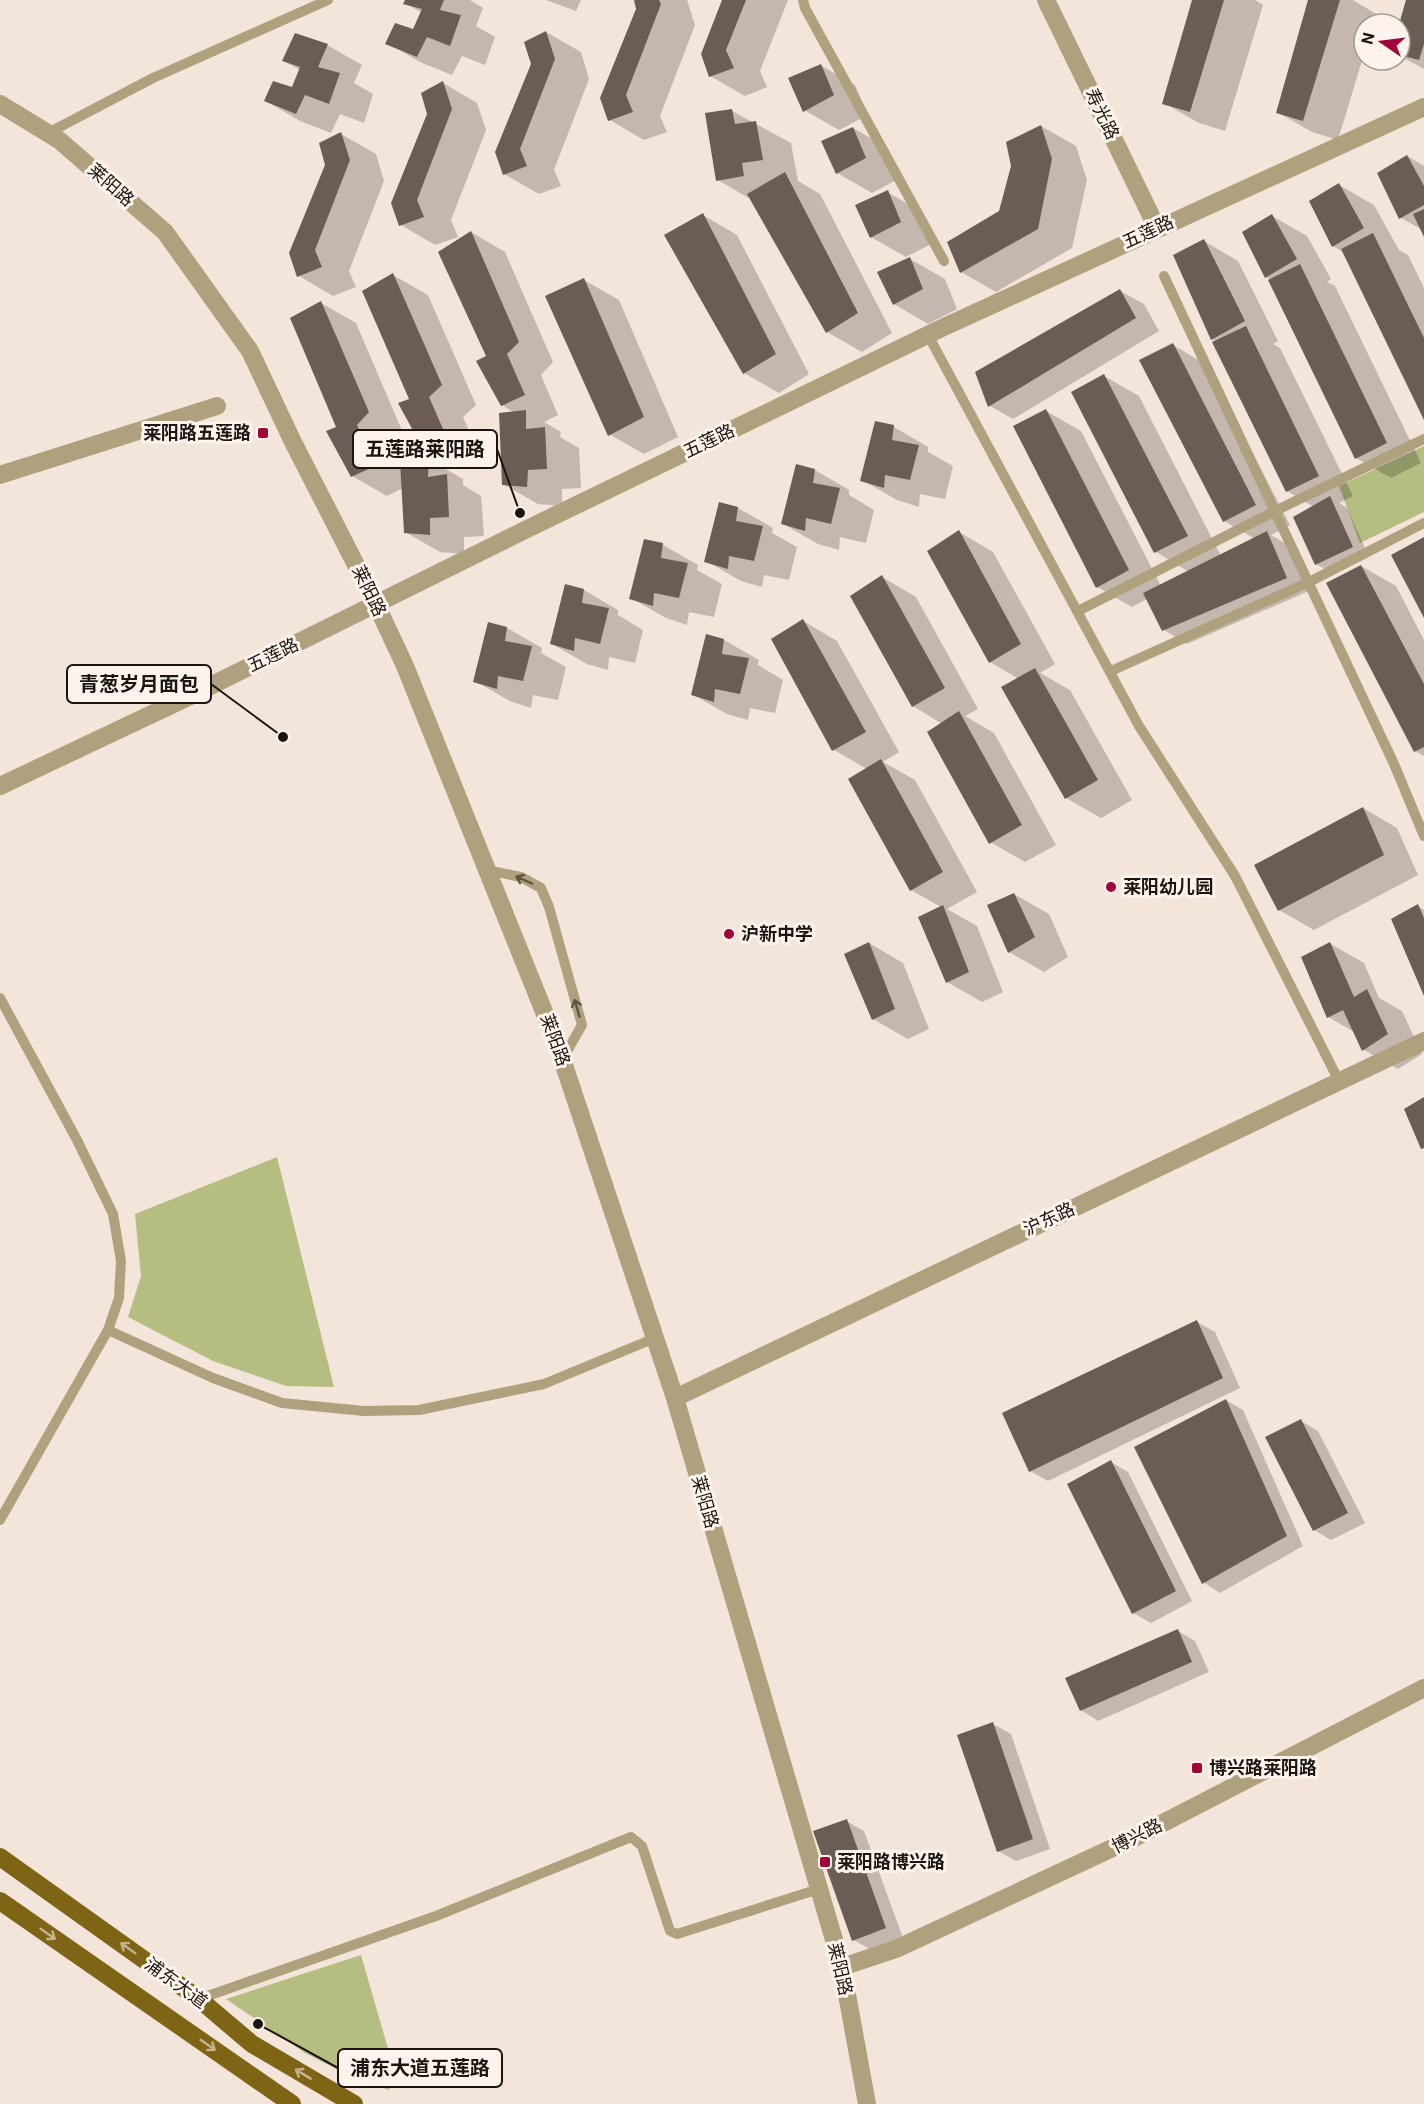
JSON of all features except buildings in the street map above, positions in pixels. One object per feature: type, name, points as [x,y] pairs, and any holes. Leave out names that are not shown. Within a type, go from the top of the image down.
[{"type":"main road","name":"浦东大道","points":[[0,1857],[199,1999],[252,2044],[354,2104]]},
{"type":"main road","name":"浦东大道","points":[[0,1901],[292,2104]]},
{"type":"street","name":"寿光路","points":[[1046,0],[1157,228]]},
{"type":"street","name":"莱阳路","points":[[0,104],[60,140],[165,232],[250,351],[405,666],[516,938],[562,1060],[675,1398],[842,1967],[867,2104]]},
{"type":"street","name":"五莲路","points":[[0,786],[186,698],[928,335],[1424,107]]},
{"type":"street","points":[[0,475],[217,406]]},
{"type":"street","name":"沪东路","points":[[675,1398],[1424,1041]]},
{"type":"street","name":"博兴路","points":[[842,1967],[896,1949],[1126,1842],[1424,1688]]},
{"type":"lane","points":[[48,133],[153,78],[328,0]]},
{"type":"lane","points":[[804,0],[805,8],[944,261]]},
{"type":"lane","points":[[1164,276],[1394,764],[1424,836]]},
{"type":"lane","points":[[928,335],[1139,726],[1235,876],[1339,1081]]},
{"type":"lane","points":[[1078,611],[1275,511],[1424,439]]},
{"type":"lane","points":[[1111,671],[1309,582],[1424,523]]},
{"type":"lane","points":[[487,870],[521,877],[541,888],[549,907],[582,1025],[562,1060]]},
{"type":"lane","points":[[0,998],[77,1140],[113,1214],[121,1261],[119,1298],[108,1330],[0,1520]]},
{"type":"lane","points":[[108,1330],[213,1378],[282,1403],[364,1411],[419,1410],[544,1384],[655,1338]]},
{"type":"lane","points":[[199,1999],[436,1916],[631,1837],[642,1846],[670,1931],[676,1934],[819,1889]]},
{"type":"green space","points":[[1424,446],[1424,512],[1360,543],[1339,486]]},
{"type":"green space","points":[[277,1157],[334,1387],[286,1386],[213,1361],[128,1317],[141,1276],[135,1214]]},
{"type":"green space","points":[[361,1955],[395,2073],[389,2090],[354,2078],[305,2053],[226,1999]]},
{"type":"place","name":"莱阳路五莲路","points":[[263,433]]},
{"type":"place","name":"五莲路莱阳路","points":[[520,513]]},
{"type":"place","name":"青葱岁月面包","points":[[283,737]]},
{"type":"place","name":"莱阳幼儿园","points":[[1111,887]]},
{"type":"place","name":"沪新中学","points":[[729,934]]},
{"type":"place","name":"博兴路莱阳路","points":[[1197,1768]]},
{"type":"place","name":"莱阳路博兴路","points":[[825,1862]]},
{"type":"place","name":"浦东大道五莲路","points":[[258,2024]]}]
